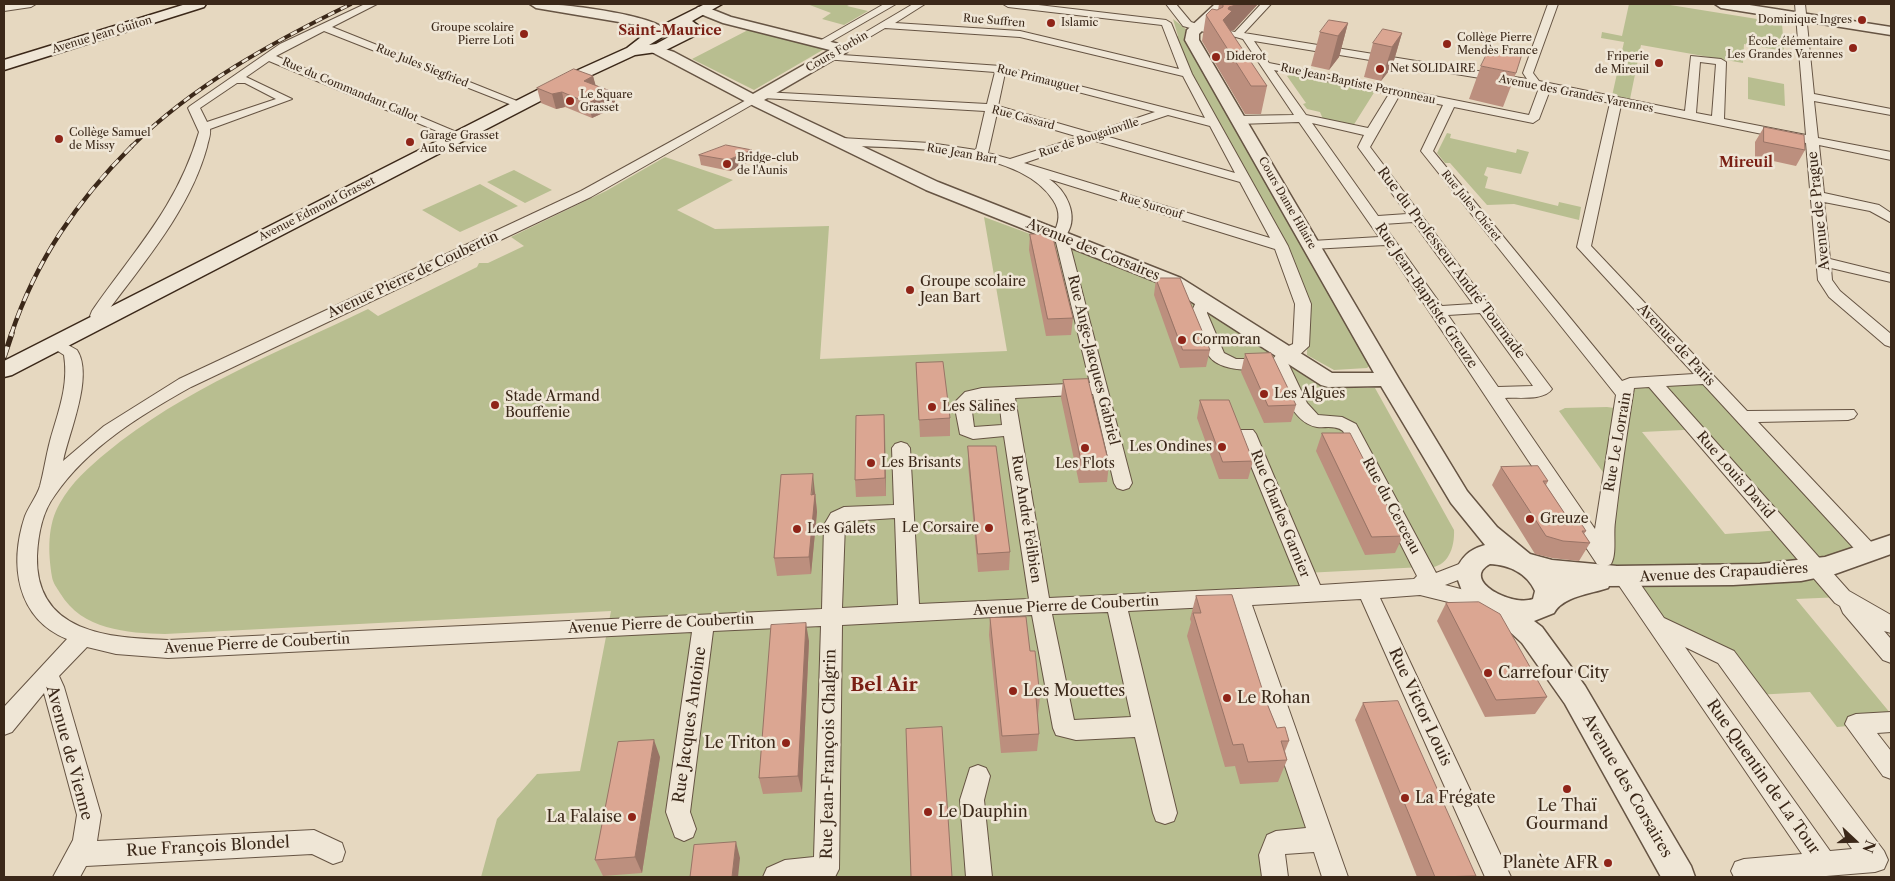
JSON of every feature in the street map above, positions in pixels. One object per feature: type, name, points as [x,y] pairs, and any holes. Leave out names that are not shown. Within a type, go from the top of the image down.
[{"type":"main road","name":"Avenue Jean Guiton","points":[[4,65],[199,4]]},
{"type":"main road","name":"Avenue Edmond Grasset","points":[[651,49],[661,31],[694,18]]},
{"type":"main road","name":"Avenue Edmond Grasset","points":[[4,370],[607,61],[651,49],[694,18]]},
{"type":"street","points":[[4,8],[31,4]]},
{"type":"street","points":[[104,318],[98,316],[100,311],[145,253],[195,169],[200,156],[204,127],[194,108],[267,56],[372,4]]},
{"type":"street","points":[[536,4],[570,8],[646,23],[661,31]]},
{"type":"street","points":[[556,4],[570,8]]},
{"type":"street","points":[[821,43],[891,4]]},
{"type":"street","name":"Cours Forbin","points":[[758,98],[920,4]]},
{"type":"street","name":"Cours Dame Hilaire","points":[[1008,4],[1166,23],[1176,52],[1187,74],[1282,246],[1303,304],[1301,346],[1285,357]]},
{"type":"street","points":[[1171,4],[1182,22],[1204,30],[1222,4]]},
{"type":"street","points":[[1239,36],[1266,4]]},
{"type":"street","points":[[1450,103],[1533,119],[1540,86],[1528,73],[1553,4]]},
{"type":"street","points":[[1721,4],[1800,10],[1891,31]]},
{"type":"street","name":"Avenue de Prague","points":[[1800,10],[1825,280],[1834,294],[1891,342]]},
{"type":"street","points":[[646,23],[694,18],[727,20],[842,49]]},
{"type":"street","name":"Rue Suffren","points":[[884,25],[1020,34],[1187,74]]},
{"type":"street","name":"Rue Jules Siegfried","points":[[323,27],[520,105]]},
{"type":"street","name":"Cours Dame Hilaire","points":[[1204,30],[1191,36],[1192,40],[1388,379]]},
{"type":"street","name":"Rue Jean-Baptiste Greuze","points":[[1239,36],[1248,40],[1320,142],[1438,311],[1614,571]]},
{"type":"street","name":"Avenue des Grandes Varennes","points":[[1239,36],[1540,86],[1891,156]]},
{"type":"street","name":"Avenue des Corsaires","points":[[651,49],[758,98],[841,142],[875,150],[975,205],[1061,236],[1174,282],[1207,301],[1285,357],[1328,380],[1388,379]]},
{"type":"street","name":"Rue du Commandant Callot","points":[[267,56],[460,136]]},
{"type":"street","name":"Rue Primauguet","points":[[828,57],[1001,69],[1215,124]]},
{"type":"street","points":[[1690,117],[1695,58],[1721,62],[1718,122]]},
{"type":"street","name":"Rue Jean-Baptiste Perronneau","points":[[1265,64],[1450,103]]},
{"type":"street","points":[[982,150],[1001,69]]},
{"type":"street","points":[[204,127],[286,98],[247,80],[233,79]]},
{"type":"street","name":"Rue du Professeur André Tournade","points":[[1396,92],[1372,134],[1364,144],[1364,147],[1544,389],[1540,391],[1493,393]]},
{"type":"street","points":[[1808,96],[1891,112]]},
{"type":"street","name":"Rue Cassard","points":[[758,98],[992,108],[1246,180]]},
{"type":"street","name":"Avenue Pierre de Coubertin","points":[[758,98],[586,194],[185,383],[133,413],[100,439],[49,489],[39,506],[31,528],[25,561],[28,581],[34,599],[42,612],[83,638],[118,646],[168,649],[1238,598],[1419,587],[1497,607]]},
{"type":"street","name":"Avenue de Paris","points":[[1616,102],[1584,247],[1743,418],[1880,548]]},
{"type":"street","name":"Rue Jules Chéret","points":[[1450,103],[1426,151],[1625,394]]},
{"type":"street","name":"Rue de Bougainville","points":[[1020,163],[1166,112]]},
{"type":"street","points":[[1238,120],[1303,118],[1372,134]]},
{"type":"street","points":[[1320,142],[1334,125]]},
{"type":"street","name":"Rue Jean Bart","points":[[875,150],[982,150],[1020,163],[1058,195],[1065,210],[1065,228],[1061,236]]},
{"type":"street","name":"Rue Surcouf","points":[[1020,163],[1062,179],[1282,246]]},
{"type":"street","points":[[1050,187],[1062,179]]},
{"type":"street","points":[[1817,196],[1874,208],[1890,218]]},
{"type":"street","points":[[1374,220],[1418,218]]},
{"type":"street","name":"Rue Ange-Jacques Gabriel","points":[[1061,236],[1123,482]]},
{"type":"street","points":[[1312,245],[1389,241]]},
{"type":"street","points":[[1824,262],[1891,278]]},
{"type":"street","points":[[1207,301],[1201,305],[1199,313],[1217,356],[1221,360],[1234,364],[1285,357]]},
{"type":"street","points":[[1438,311],[1485,308]]},
{"type":"street","points":[[49,489],[59,442],[73,397],[76,371],[71,354],[55,344]]},
{"type":"street","name":"Rue du Cerceau","points":[[1285,357],[1305,415],[1314,420],[1346,424],[1428,577],[1419,587]]},
{"type":"street","points":[[1388,379],[1459,497],[1488,534],[1525,563],[1545,582],[1545,603],[1527,613],[1497,607],[1475,591],[1467,576],[1476,550],[1473,535],[1459,497]]},
{"type":"street","name":"Rue Le Lorrain","points":[[1614,571],[1603,540],[1610,482],[1626,386],[1630,383],[1708,379]]},
{"type":"street","name":"Rue Louis David","points":[[1653,382],[1891,654]]},
{"type":"street","points":[[1012,430],[973,433],[966,430],[962,403],[973,394],[1100,388]]},
{"type":"street","name":"Rue André Félibien","points":[[1006,393],[1064,728],[1076,730],[1144,726]]},
{"type":"street","points":[[1743,418],[1848,414]]},
{"type":"street","name":"Rue Charles Garnier","points":[[1247,434],[1314,594]]},
{"type":"street","points":[[59,442],[100,439]]},
{"type":"street","points":[[901,448],[909,613]]},
{"type":"street","name":"Rue Jean-François Chalgrin","points":[[776,877],[785,872],[826,873],[834,525],[838,518],[844,514],[904,510]]},
{"type":"street","name":"Avenue des Crapaudières","points":[[1525,563],[1558,572],[1614,571],[1759,574],[1816,568],[1853,559],[1880,548]]},
{"type":"street","points":[[1470,565],[1487,554],[1509,556],[1525,563]]},
{"type":"street","name":"Avenue Pierre de Coubertin","points":[[1419,587],[1470,565]]},
{"type":"street","name":"Avenue des Crapaudières","points":[[1545,603],[1570,589],[1614,571]]},
{"type":"street","name":"Rue Quentin de La Tour","points":[[1614,571],[1657,624],[1824,864],[1875,860],[1726,656],[1657,624]]},
{"type":"street","name":"Rue Victor Louis","points":[[1367,591],[1498,877]]},
{"type":"street","points":[[1842,597],[1891,625]]},
{"type":"street","points":[[1238,598],[1335,877]]},
{"type":"street","points":[[1116,603],[1164,813]]},
{"type":"street","name":"Avenue des Corsaires","points":[[1545,603],[1549,635],[1575,695]]},
{"type":"street","name":"Avenue des Corsaires","points":[[1497,607],[1532,635],[1575,695],[1679,877]]},
{"type":"street","name":"Rue Jacques Antoine","points":[[684,829],[678,812],[704,622]]},
{"type":"street","name":"Avenue de Vienne","points":[[66,877],[80,854],[89,830],[89,815],[48,675],[61,658],[83,638]]},
{"type":"street","points":[[4,725],[20,703],[48,675]]},
{"type":"street","points":[[1891,722],[1856,724],[1891,768]]},
{"type":"street","points":[[978,776],[972,800],[979,877]]},
{"type":"street","points":[[1275,877],[1272,866],[1272,850],[1276,843],[1321,839]]},
{"type":"street","name":"Rue François Blondel","points":[[80,854],[314,842],[333,852]]},
{"type":"street","points":[[1744,871],[1824,864]]},
{"type":"green space","points":[[807,4],[851,4],[847,6],[868,11],[844,25],[822,19],[831,13]]},
{"type":"green space","points":[[1629,4],[1664,4],[1782,23],[1784,51],[1744,44],[1743,63],[1641,45],[1630,99],[1612,96],[1624,42],[1601,38],[1602,32],[1622,36]]},
{"type":"green space","points":[[1173,19],[1186,29],[1184,37],[1369,358],[1370,365],[1367,368],[1334,370],[1307,355],[1308,301],[1294,261],[1177,47],[1174,36],[1178,36]]},
{"type":"green space","points":[[748,30],[826,48],[754,90],[692,59]]},
{"type":"green space","points":[[1296,74],[1375,91],[1353,126],[1323,119],[1320,112],[1307,109],[1303,104],[1306,103],[1287,76]]},
{"type":"green space","points":[[1748,77],[1784,84],[1785,106],[1748,99]]},
{"type":"green space","points":[[1447,133],[1451,134],[1450,138],[1516,153],[1517,149],[1529,152],[1521,174],[1487,167],[1484,175],[1488,177],[1485,188],[1558,206],[1559,202],[1581,207],[1579,220],[1514,204],[1487,205],[1450,163],[1445,163],[1437,153]]},
{"type":"green space","points":[[665,157],[733,180],[677,210],[715,229],[829,226],[820,359],[1007,351],[984,217],[1144,276],[1227,322],[1314,382],[1332,388],[1375,388],[1454,530],[1453,545],[1448,558],[1438,566],[1431,567],[1305,573],[1310,585],[1238,588],[1321,839],[1276,843],[1272,866],[1275,877],[481,877],[497,819],[537,774],[580,771],[611,611],[165,634],[121,630],[93,622],[80,615],[60,593],[53,579],[50,558],[51,529],[56,511],[69,489],[81,476],[106,453],[136,430],[232,373],[368,309],[378,316],[477,267],[479,263],[488,263],[524,246],[511,237],[606,191]]},
{"type":"green space","points":[[514,170],[552,190],[525,203],[487,182]]},
{"type":"green space","points":[[480,184],[518,206],[460,232],[422,210]]},
{"type":"green space","points":[[1708,379],[1869,552],[1816,568],[1842,597],[1796,599],[1891,714],[1891,722],[1837,727],[1810,692],[1755,695],[1726,657],[1657,624],[1605,566],[1610,482],[1559,411],[1565,408],[1607,407],[1622,409],[1626,386]],"holes":[[[1696,430],[1782,530],[1725,534],[1642,432]]]},
{"type":"building","points":[[1223,4],[1239,4],[1229,7],[1228,9],[1232,11],[1223,20],[1267,86],[1251,86],[1206,15],[1212,9],[1217,10],[1223,7]]},
{"type":"building","points":[[1329,20],[1348,23],[1338,36],[1320,32]]},
{"type":"building","points":[[1383,29],[1402,33],[1392,47],[1373,43]]},
{"type":"building","points":[[1490,48],[1522,54],[1516,73],[1481,66]]},
{"type":"building","points":[[574,69],[593,76],[584,81],[613,92],[588,103],[562,92],[552,94],[537,88]]},
{"type":"building","points":[[1764,127],[1804,135],[1805,150],[1764,142]]},
{"type":"building","points":[[726,145],[752,150],[728,160],[699,155]]},
{"type":"building","points":[[1030,234],[1052,234],[1073,318],[1048,319]]},
{"type":"building","points":[[1156,278],[1180,278],[1210,350],[1183,350]]},
{"type":"building","points":[[1271,353],[1296,405],[1268,406],[1245,354]]},
{"type":"building","name":"Les Salines","points":[[943,362],[950,418],[919,420],[916,363]]},
{"type":"building","name":"Les Flots","points":[[1088,379],[1109,464],[1082,465],[1063,380]]},
{"type":"building","points":[[1200,400],[1229,400],[1253,461],[1223,462]]},
{"type":"building","name":"Les Brisants","points":[[884,415],[885,478],[855,480],[856,416]]},
{"type":"building","points":[[1322,433],[1350,433],[1403,536],[1372,537]]},
{"type":"building","name":"Le Corsaire","points":[[968,446],[996,446],[1010,552],[978,554]]},
{"type":"building","points":[[1538,466],[1548,481],[1543,481],[1567,517],[1577,517],[1586,531],[1582,531],[1590,543],[1563,541],[1546,536],[1501,467]]},
{"type":"building","name":"Les Galets","points":[[813,474],[811,495],[815,494],[809,557],[774,558],[781,475]]},
{"type":"building","points":[[1232,595],[1266,701],[1277,728],[1285,727],[1289,741],[1281,741],[1287,760],[1248,762],[1243,744],[1233,745],[1193,613],[1201,613],[1196,596]]},
{"type":"building","points":[[1479,602],[1500,614],[1547,697],[1496,700],[1446,603]]},
{"type":"building","name":"Les Mouettes","points":[[1026,617],[1030,651],[1035,651],[1040,697],[1036,697],[1039,734],[1002,736],[990,618]]},
{"type":"building","name":"Le Triton","points":[[806,623],[798,776],[759,778],[771,625]]},
{"type":"building","points":[[1398,701],[1476,876],[1435,877],[1363,703]]},
{"type":"building","name":"Le Dauphin","points":[[942,727],[952,877],[911,877],[906,729]]},
{"type":"building","name":"La Falaise","points":[[654,740],[635,857],[595,860],[618,742]]},
{"type":"building","points":[[736,842],[732,877],[690,877],[694,845]]},
{"type":"railway","points":[[131,147],[181,104],[235,66],[351,4]]},
{"type":"railway","points":[[11,335],[33,282],[60,233],[93,188],[131,147]]},
{"type":"railway","points":[[4,357],[12,333]]},
{"type":"place","name":"Dominique Ingres","points":[[1862,20]]},
{"type":"place","name":"Islamic","points":[[1051,23]]},
{"type":"place","name":"Groupe scolaire Pierre Loti","points":[[524,34]]},
{"type":"place","name":"Collège Pierre Mendès France","points":[[1447,44]]},
{"type":"place","name":"École élémentaire Les Grandes Varennes","points":[[1853,48]]},
{"type":"place","name":"Diderot","points":[[1216,57]]},
{"type":"place","name":"Friperie de Mireuil","points":[[1659,63]]},
{"type":"place","name":"Net SOLIDAIRE","points":[[1380,69]]},
{"type":"place","name":"Le Square Grasset","points":[[570,101]]},
{"type":"place","name":"Collège Samuel de Missy","points":[[59,139]]},
{"type":"place","name":"Garage Grasset Auto Service","points":[[410,142]]},
{"type":"place","name":"Bridge-club de l'Aunis","points":[[727,164]]},
{"type":"place","name":"Groupe scolaire Jean Bart","points":[[910,290]]},
{"type":"place","name":"Cormoran","points":[[1182,340]]},
{"type":"place","name":"Les Algues","points":[[1264,394]]},
{"type":"place","name":"Stade Armand Bouffenie","points":[[495,405]]},
{"type":"place","name":"Les Salines","points":[[932,407]]},
{"type":"place","name":"Les Ondines","points":[[1222,447]]},
{"type":"place","name":"Les Flots","points":[[1085,448]]},
{"type":"place","name":"Les Brisants","points":[[871,463]]},
{"type":"place","name":"Greuze","points":[[1530,519]]},
{"type":"place","name":"Le Corsaire","points":[[989,528]]},
{"type":"place","name":"Les Galets","points":[[797,529]]},
{"type":"place","name":"Carrefour City","points":[[1488,673]]},
{"type":"place","name":"Les Mouettes","points":[[1013,691]]},
{"type":"place","name":"Le Rohan","points":[[1227,698]]},
{"type":"place","name":"Le Triton","points":[[786,743]]},
{"type":"place","name":"Le Thaï Gourmand","points":[[1567,789]]},
{"type":"place","name":"La Frégate","points":[[1405,798]]},
{"type":"place","name":"Le Dauphin","points":[[928,812]]},
{"type":"place","name":"La Falaise","points":[[632,817]]},
{"type":"place","name":"Planète AFR","points":[[1608,863]]},
{"type":"district","name":"Saint-Maurice","points":[[670,31]]},
{"type":"district","name":"Mireuil","points":[[1746,163]]},
{"type":"district","name":"Bel Air","points":[[884,686]]}]
